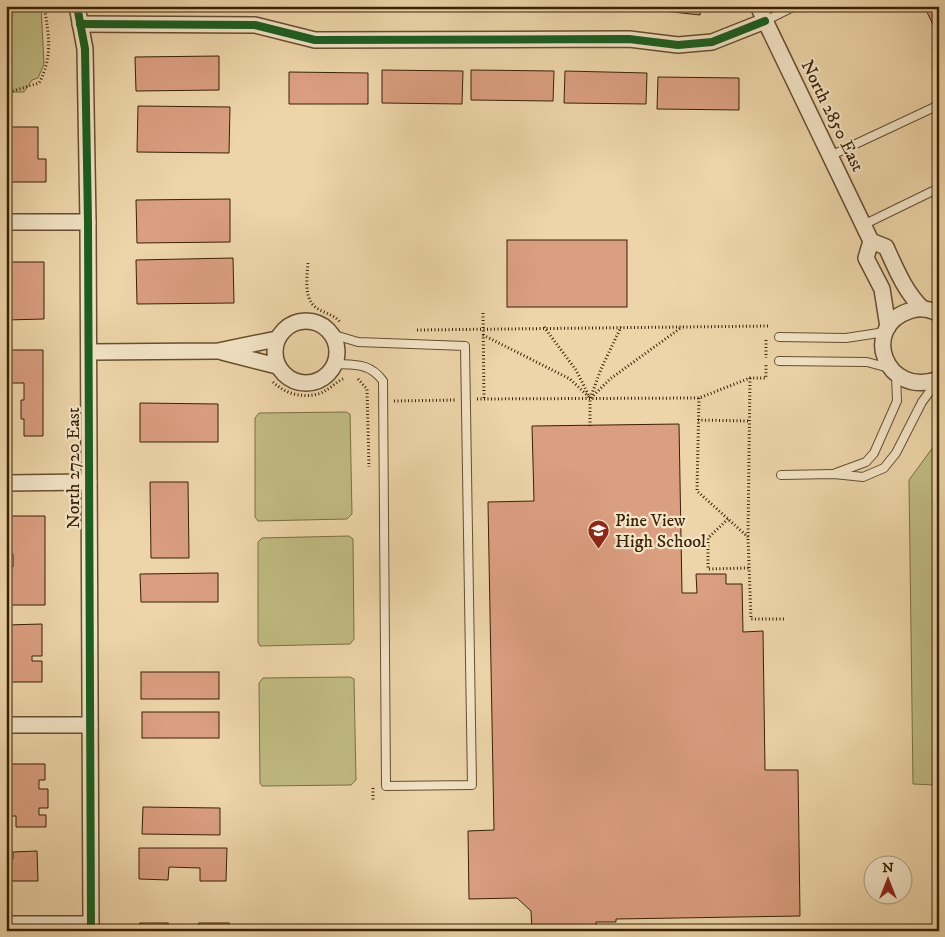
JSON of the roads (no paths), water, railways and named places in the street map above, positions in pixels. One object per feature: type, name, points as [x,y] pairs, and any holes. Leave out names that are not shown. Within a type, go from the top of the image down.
[{"type":"street","name":"North 2720 East","points":[[77,6],[85,49],[90,352],[91,927]]},
{"type":"street","name":"North 2850 East","points":[[758,6],[871,241],[866,258],[882,289],[887,329],[883,350],[893,371]]},
{"type":"street","points":[[80,24],[255,25],[314,40],[628,39],[678,45],[712,42],[765,21]]},
{"type":"street","points":[[6,222],[88,222]]},
{"type":"street","name":"North 2850 East","points":[[871,241],[886,247],[902,280],[922,309]]},
{"type":"street","points":[[887,329],[903,313],[922,309],[939,314]]},
{"type":"street","points":[[218,351],[274,372],[283,374],[292,380],[312,383],[326,376],[335,364],[338,354],[336,343],[337,330],[305,320],[288,326],[277,339],[274,348],[274,372]]},
{"type":"street","points":[[90,352],[218,351],[277,339]]},
{"type":"street","points":[[893,371],[916,383],[939,379]]},
{"type":"street","points":[[6,483],[89,482]]},
{"type":"street","points":[[6,724],[90,724]]},
{"type":"street","points":[[6,924],[91,927]]},
{"type":"lane","points":[[765,21],[795,6]]},
{"type":"lane","points":[[830,156],[939,105]]},
{"type":"lane","points":[[863,224],[939,188]]},
{"type":"lane","points":[[779,337],[846,338],[887,329]]},
{"type":"lane","points":[[335,364],[358,365],[375,371],[383,381],[386,786],[472,785],[465,346],[358,342],[337,330]]},
{"type":"lane","points":[[779,361],[860,362],[893,371],[897,401],[874,453],[866,462],[834,474]]},
{"type":"lane","points":[[781,475],[834,474],[863,477],[884,468],[896,453],[922,402],[939,379]]},
{"type":"place","name":"Pine View High School","points":[[599,550]]}]
